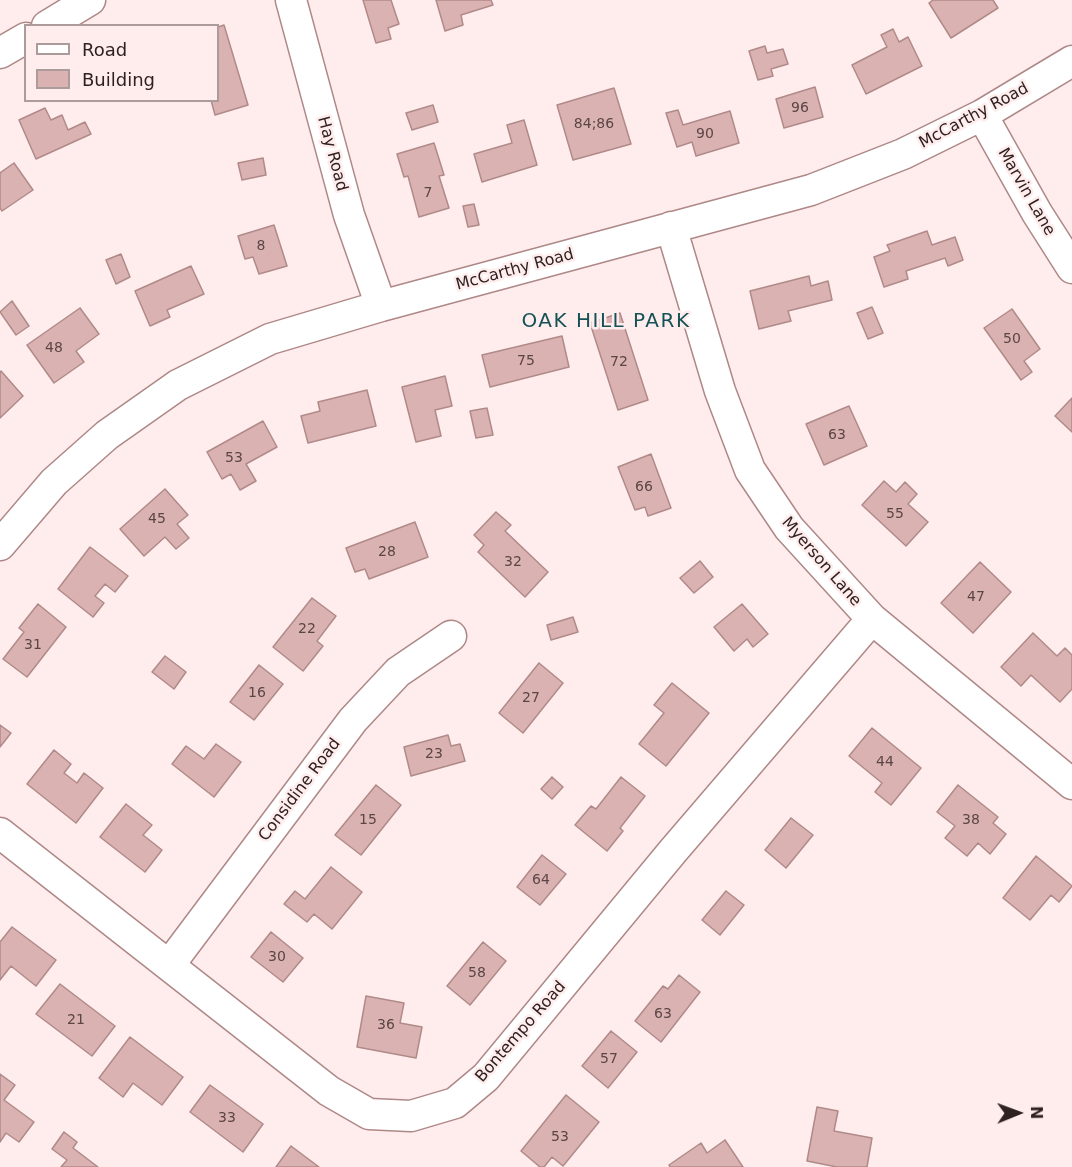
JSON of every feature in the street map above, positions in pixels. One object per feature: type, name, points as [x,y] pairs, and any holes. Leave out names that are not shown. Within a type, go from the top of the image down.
[{"type":"street","points":[[50,24],[90,0]]},
{"type":"street","name":"Hay Road","points":[[291,0],[349,215],[381,306]]},
{"type":"street","points":[[0,53],[24,39]]},
{"type":"street","name":"McCarthy Road","points":[[0,545],[54,482],[107,435],[178,385],[270,339],[381,306],[811,190],[903,154],[982,115],[1072,61]]},
{"type":"street","name":"Marvin Lane","points":[[982,115],[1037,213],[1072,268]]},
{"type":"street","name":"Myerson Lane","points":[[671,227],[720,391],[750,470],[789,528],[872,619],[1072,784]]},
{"type":"street","name":"Bontempo Road","points":[[0,833],[170,964],[329,1091],[369,1114],[411,1116],[455,1103],[486,1077],[673,851],[872,619]]},
{"type":"street","name":"Considine Road","points":[[170,964],[353,720],[398,672],[451,636]]},
{"type":"building","points":[[363,0],[391,0],[399,24],[388,28],[391,39],[376,43]]},
{"type":"building","points":[[436,0],[491,0],[493,5],[461,15],[463,25],[445,31]]},
{"type":"building","points":[[933,0],[993,0],[998,8],[951,38],[929,3]]},
{"type":"building","points":[[224,25],[248,105],[215,115],[212,102],[219,102],[219,27]]},
{"type":"building","points":[[893,29],[899,42],[908,37],[922,66],[866,94],[852,65],[887,47],[881,35]]},
{"type":"building","points":[[765,46],[767,53],[783,49],[788,64],[771,69],[773,76],[758,80],[749,51]]},
{"type":"building","points":[[815,87],[823,117],[784,128],[776,99]]},
{"type":"building","points":[[614,88],[631,144],[573,160],[557,105]]},
{"type":"building","points":[[433,105],[438,122],[412,130],[406,113]]},
{"type":"building","points":[[45,108],[51,120],[62,115],[68,130],[85,122],[91,134],[36,159],[19,120]]},
{"type":"building","points":[[678,110],[683,125],[730,111],[739,143],[696,156],[692,142],[677,147],[666,113]]},
{"type":"building","points":[[524,120],[537,165],[482,182],[474,154],[512,143],[507,125]]},
{"type":"building","points":[[434,143],[444,175],[439,176],[449,208],[419,217],[408,176],[404,177],[397,154]]},
{"type":"building","points":[[263,158],[266,175],[242,180],[238,163]]},
{"type":"building","points":[[14,163],[33,190],[2,211],[0,208],[0,173]]},
{"type":"building","points":[[474,204],[479,225],[468,227],[463,206]]},
{"type":"building","points":[[274,225],[287,266],[259,274],[253,257],[245,259],[238,236]]},
{"type":"building","points":[[927,231],[932,245],[955,237],[963,260],[948,266],[945,258],[906,271],[908,279],[884,287],[874,257],[890,251],[887,245]]},
{"type":"building","points":[[121,254],[130,277],[116,284],[106,260]]},
{"type":"building","points":[[191,266],[204,294],[167,310],[170,317],[150,326],[135,291]]},
{"type":"building","points":[[809,276],[811,286],[828,281],[832,300],[788,311],[791,321],[759,329],[750,291]]},
{"type":"building","points":[[12,301],[29,326],[16,335],[0,312]]},
{"type":"building","points":[[872,307],[883,333],[868,339],[857,313]]},
{"type":"building","points":[[80,308],[99,334],[76,351],[84,362],[54,383],[27,345]]},
{"type":"building","points":[[1012,309],[1040,349],[1024,361],[1032,372],[1021,380],[984,328]]},
{"type":"building","points":[[620,313],[648,400],[618,410],[590,323]]},
{"type":"building","points":[[562,336],[569,367],[490,387],[482,355]]},
{"type":"building","points":[[1,371],[23,396],[0,418],[0,373]]},
{"type":"building","points":[[445,376],[452,406],[435,410],[441,436],[416,442],[402,387]]},
{"type":"building","points":[[367,390],[376,426],[308,443],[301,416],[320,411],[318,402]]},
{"type":"building","points":[[1072,398],[1072,432],[1055,416]]},
{"type":"building","points":[[849,406],[867,446],[824,465],[806,424]]},
{"type":"building","points":[[487,408],[493,435],[476,438],[470,411]]},
{"type":"building","points":[[263,421],[277,447],[246,464],[256,481],[240,490],[231,474],[222,479],[207,452]]},
{"type":"building","points":[[651,454],[671,508],[648,516],[645,507],[635,510],[618,467]]},
{"type":"building","points":[[884,481],[896,492],[905,482],[917,494],[908,504],[928,522],[906,546],[862,505]]},
{"type":"building","points":[[165,489],[188,515],[177,524],[189,538],[176,549],[165,537],[144,556],[120,529]]},
{"type":"building","points":[[496,512],[511,525],[505,531],[548,572],[525,597],[478,552],[484,545],[474,535]]},
{"type":"building","points":[[415,522],[428,557],[369,579],[365,569],[355,572],[346,548]]},
{"type":"building","points":[[90,547],[128,576],[115,592],[105,584],[95,596],[104,603],[93,617],[58,589]]},
{"type":"building","points":[[700,561],[713,577],[694,593],[680,578]]},
{"type":"building","points":[[980,562],[1011,592],[973,633],[941,603]]},
{"type":"building","points":[[312,598],[336,616],[317,641],[323,646],[303,671],[273,647]]},
{"type":"building","points":[[38,604],[66,627],[27,677],[3,659],[24,632],[19,628]]},
{"type":"building","points":[[742,604],[768,634],[753,647],[747,639],[734,651],[714,627]]},
{"type":"building","points":[[573,617],[578,632],[551,640],[547,625]]},
{"type":"building","points":[[1033,633],[1057,656],[1065,648],[1072,655],[1072,689],[1060,702],[1031,675],[1021,686],[1001,667]]},
{"type":"building","points":[[165,656],[186,672],[174,689],[152,672]]},
{"type":"building","points":[[539,663],[563,683],[523,733],[499,713]]},
{"type":"building","points":[[259,665],[283,684],[254,720],[230,702]]},
{"type":"building","points":[[672,683],[709,713],[666,766],[639,744],[664,713],[654,705]]},
{"type":"building","points":[[0,725],[11,733],[0,747]]},
{"type":"building","points":[[872,728],[921,768],[891,805],[875,792],[882,783],[849,756]]},
{"type":"building","points":[[448,735],[451,746],[460,744],[465,761],[411,776],[404,747]]},
{"type":"building","points":[[216,744],[241,762],[214,797],[172,764],[186,746],[204,759]]},
{"type":"building","points":[[54,750],[71,764],[64,773],[77,783],[84,773],[103,788],[76,823],[27,784]]},
{"type":"building","points":[[552,777],[563,787],[552,799],[541,789]]},
{"type":"building","points":[[621,777],[645,796],[620,828],[623,831],[607,851],[575,825],[591,806],[596,809]]},
{"type":"building","points":[[376,785],[401,805],[361,855],[335,835]]},
{"type":"building","points":[[958,785],[998,817],[993,823],[1006,834],[990,854],[978,843],[967,856],[945,838],[955,826],[937,812]]},
{"type":"building","points":[[126,804],[152,825],[143,835],[162,850],[145,872],[100,837]]},
{"type":"building","points":[[791,818],[813,835],[786,868],[765,850]]},
{"type":"building","points":[[542,855],[566,874],[540,905],[517,887]]},
{"type":"building","points":[[1036,856],[1072,886],[1059,902],[1051,895],[1030,920],[1003,898]]},
{"type":"building","points":[[331,867],[362,892],[332,929],[314,914],[307,922],[284,904],[295,891],[305,899]]},
{"type":"building","points":[[726,891],[744,905],[720,935],[702,920]]},
{"type":"building","points":[[12,927],[56,960],[36,986],[11,966],[0,980],[0,942]]},
{"type":"building","points":[[271,932],[303,958],[283,982],[251,957]]},
{"type":"building","points":[[483,942],[506,961],[470,1005],[447,986]]},
{"type":"building","points":[[679,975],[700,992],[661,1042],[635,1021],[663,986],[668,989]]},
{"type":"building","points":[[60,984],[115,1026],[92,1056],[36,1014]]},
{"type":"building","points":[[366,996],[404,1003],[400,1023],[422,1027],[416,1058],[357,1047]]},
{"type":"building","points":[[611,1031],[637,1052],[608,1088],[582,1066]]},
{"type":"building","points":[[130,1037],[183,1077],[162,1105],[133,1083],[123,1097],[99,1078]]},
{"type":"building","points":[[0,1074],[15,1085],[4,1100],[34,1122],[19,1142],[6,1133],[0,1142]]},
{"type":"building","points":[[210,1085],[263,1124],[243,1152],[190,1112]]},
{"type":"building","points":[[566,1095],[599,1122],[563,1166],[552,1157],[544,1167],[540,1167],[521,1151]]},
{"type":"building","points":[[817,1107],[838,1111],[834,1131],[872,1138],[867,1167],[837,1167],[807,1161]]},
{"type":"building","points":[[64,1132],[77,1142],[73,1148],[98,1167],[61,1167],[67,1160],[52,1149]]},
{"type":"building","points":[[725,1140],[743,1167],[670,1167],[669,1165],[701,1143],[707,1153]]},
{"type":"building","points":[[291,1146],[319,1167],[276,1167]]},
{"type":"district","name":"OAK HILL PARK","points":[[606,322]]}]
